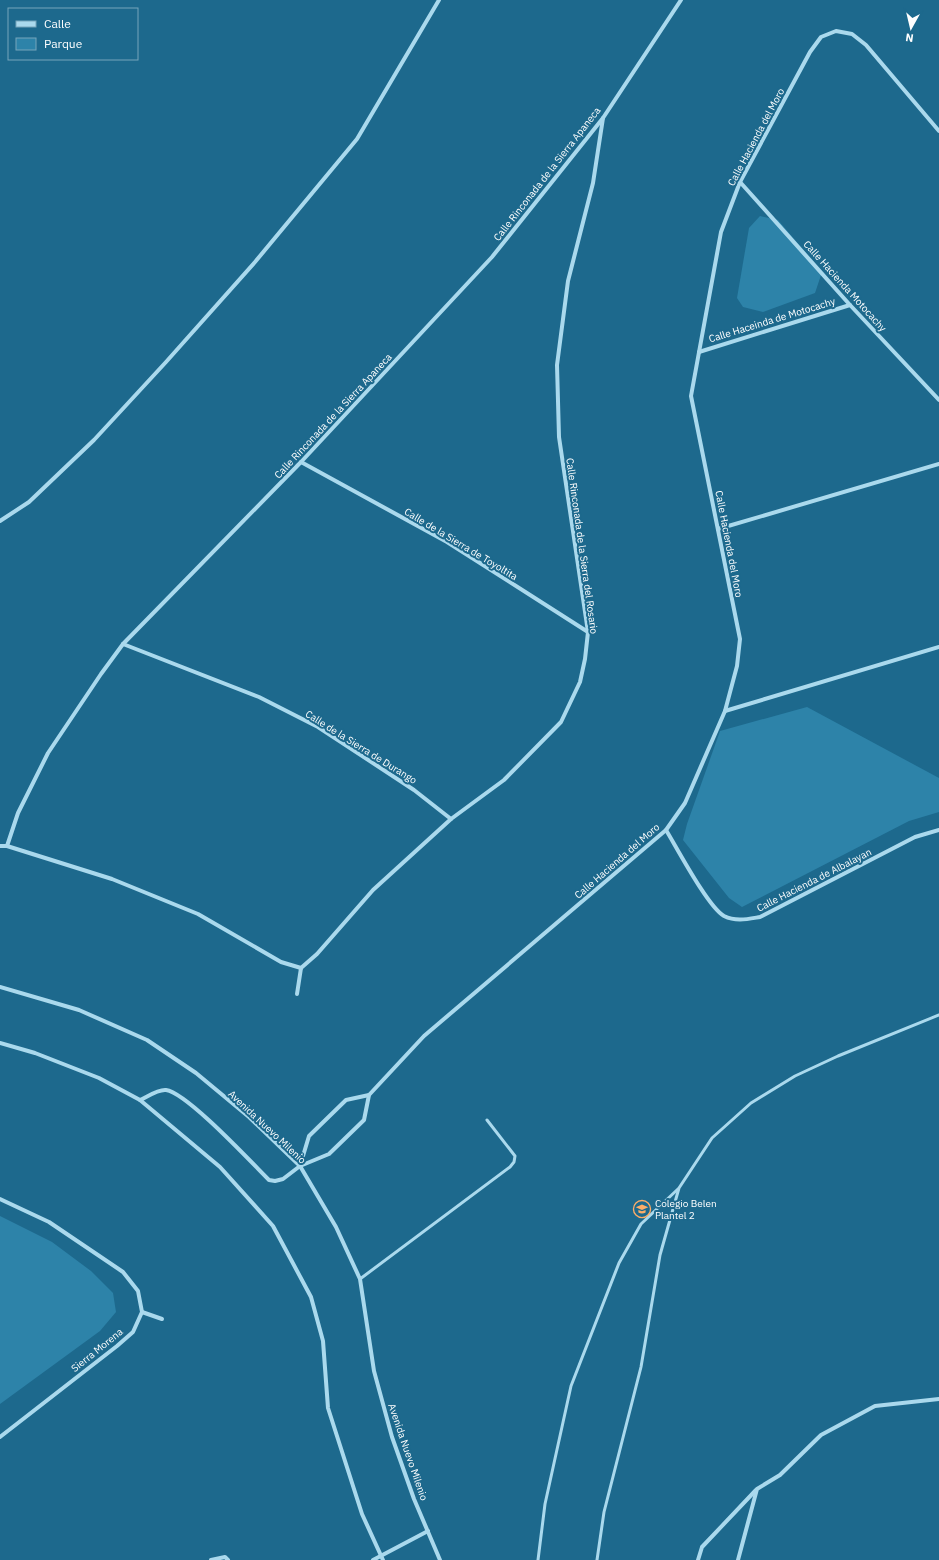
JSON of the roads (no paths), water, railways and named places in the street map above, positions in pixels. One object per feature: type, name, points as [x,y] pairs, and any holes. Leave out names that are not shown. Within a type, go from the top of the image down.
[{"type":"street","points":[[0,521],[29,502],[94,440],[255,262],[357,139],[440,0]]},
{"type":"street","name":"Calle Rinconada de la Sierra Apaneca","points":[[7,846],[18,813],[48,753],[123,644],[301,462],[492,257],[603,118],[681,0]]},
{"type":"street","name":"Calle Hacienda del Moro","points":[[369,1095],[424,1036],[666,830],[686,803],[725,711],[737,666],[740,639],[691,396],[721,232],[740,182],[810,52],[821,37],[836,31],[852,34],[866,45],[939,130]]},
{"type":"street","name":"Calle Rinconada de la Sierra del Rosario","points":[[301,968],[317,954],[373,890],[451,818],[504,780],[561,722],[580,682],[585,659],[588,632],[558,437],[557,365],[568,281],[593,183],[603,118]]},
{"type":"street","name":"Calle Hacienda Motocachy","points":[[740,182],[939,400]]},
{"type":"street","name":"Calle Haceinda de Motocachy","points":[[698,352],[850,304]]},
{"type":"street","name":"Calle de la Sierra de Toyoltita","points":[[301,462],[447,542],[588,632]]},
{"type":"street","points":[[718,529],[939,464]]},
{"type":"street","name":"Calle de la Sierra de Durango","points":[[123,644],[259,697],[318,727],[414,790],[451,818]]},
{"type":"street","points":[[725,711],[939,647]]},
{"type":"street","name":"Calle Hacienda de Albalayan","points":[[666,830],[709,901],[724,916],[741,920],[760,917],[915,837],[939,830]]},
{"type":"street","points":[[0,846],[7,846],[112,879],[198,914],[281,962],[301,968],[297,994]]},
{"type":"street","name":"Avenida Nuevo Milenio","points":[[0,987],[79,1010],[147,1040],[196,1073],[248,1117],[300,1166],[336,1226],[360,1279],[376,1379],[392,1437],[414,1499],[440,1560]]},
{"type":"street","points":[[0,1043],[35,1053],[99,1078],[140,1100],[220,1167],[273,1226],[310,1297],[323,1341],[328,1408],[362,1514],[382,1558]]},
{"type":"street","points":[[140,1100],[163,1090],[172,1091],[177,1094],[202,1114],[269,1180],[275,1181],[283,1179],[300,1166],[329,1154],[364,1120],[369,1095],[346,1100],[309,1136],[300,1166]]},
{"type":"street","points":[[0,1199],[49,1222],[122,1272],[138,1291],[142,1312],[162,1319]]},
{"type":"street","name":"Sierra Morena","points":[[0,1437],[117,1346],[132,1332],[142,1312]]},
{"type":"street","points":[[698,1560],[702,1547],[757,1489],[780,1475],[821,1435],[875,1406],[939,1399]]},
{"type":"street","points":[[738,1560],[757,1489]]},
{"type":"street","points":[[373,1560],[382,1558],[428,1531]]},
{"type":"street","points":[[211,1560],[227,1559]]},
{"type":"lane","points":[[538,1560],[545,1504],[571,1386],[619,1263],[641,1224],[679,1188],[712,1138],[751,1103],[795,1076],[939,1015]]},
{"type":"lane","points":[[360,1279],[510,1167],[514,1162],[515,1156],[487,1120]]},
{"type":"lane","points":[[597,1560],[604,1512],[640,1367],[660,1255],[679,1188]]},
{"type":"place","name":"Colegio Belen Plantel 2","points":[[642,1209]]}]
